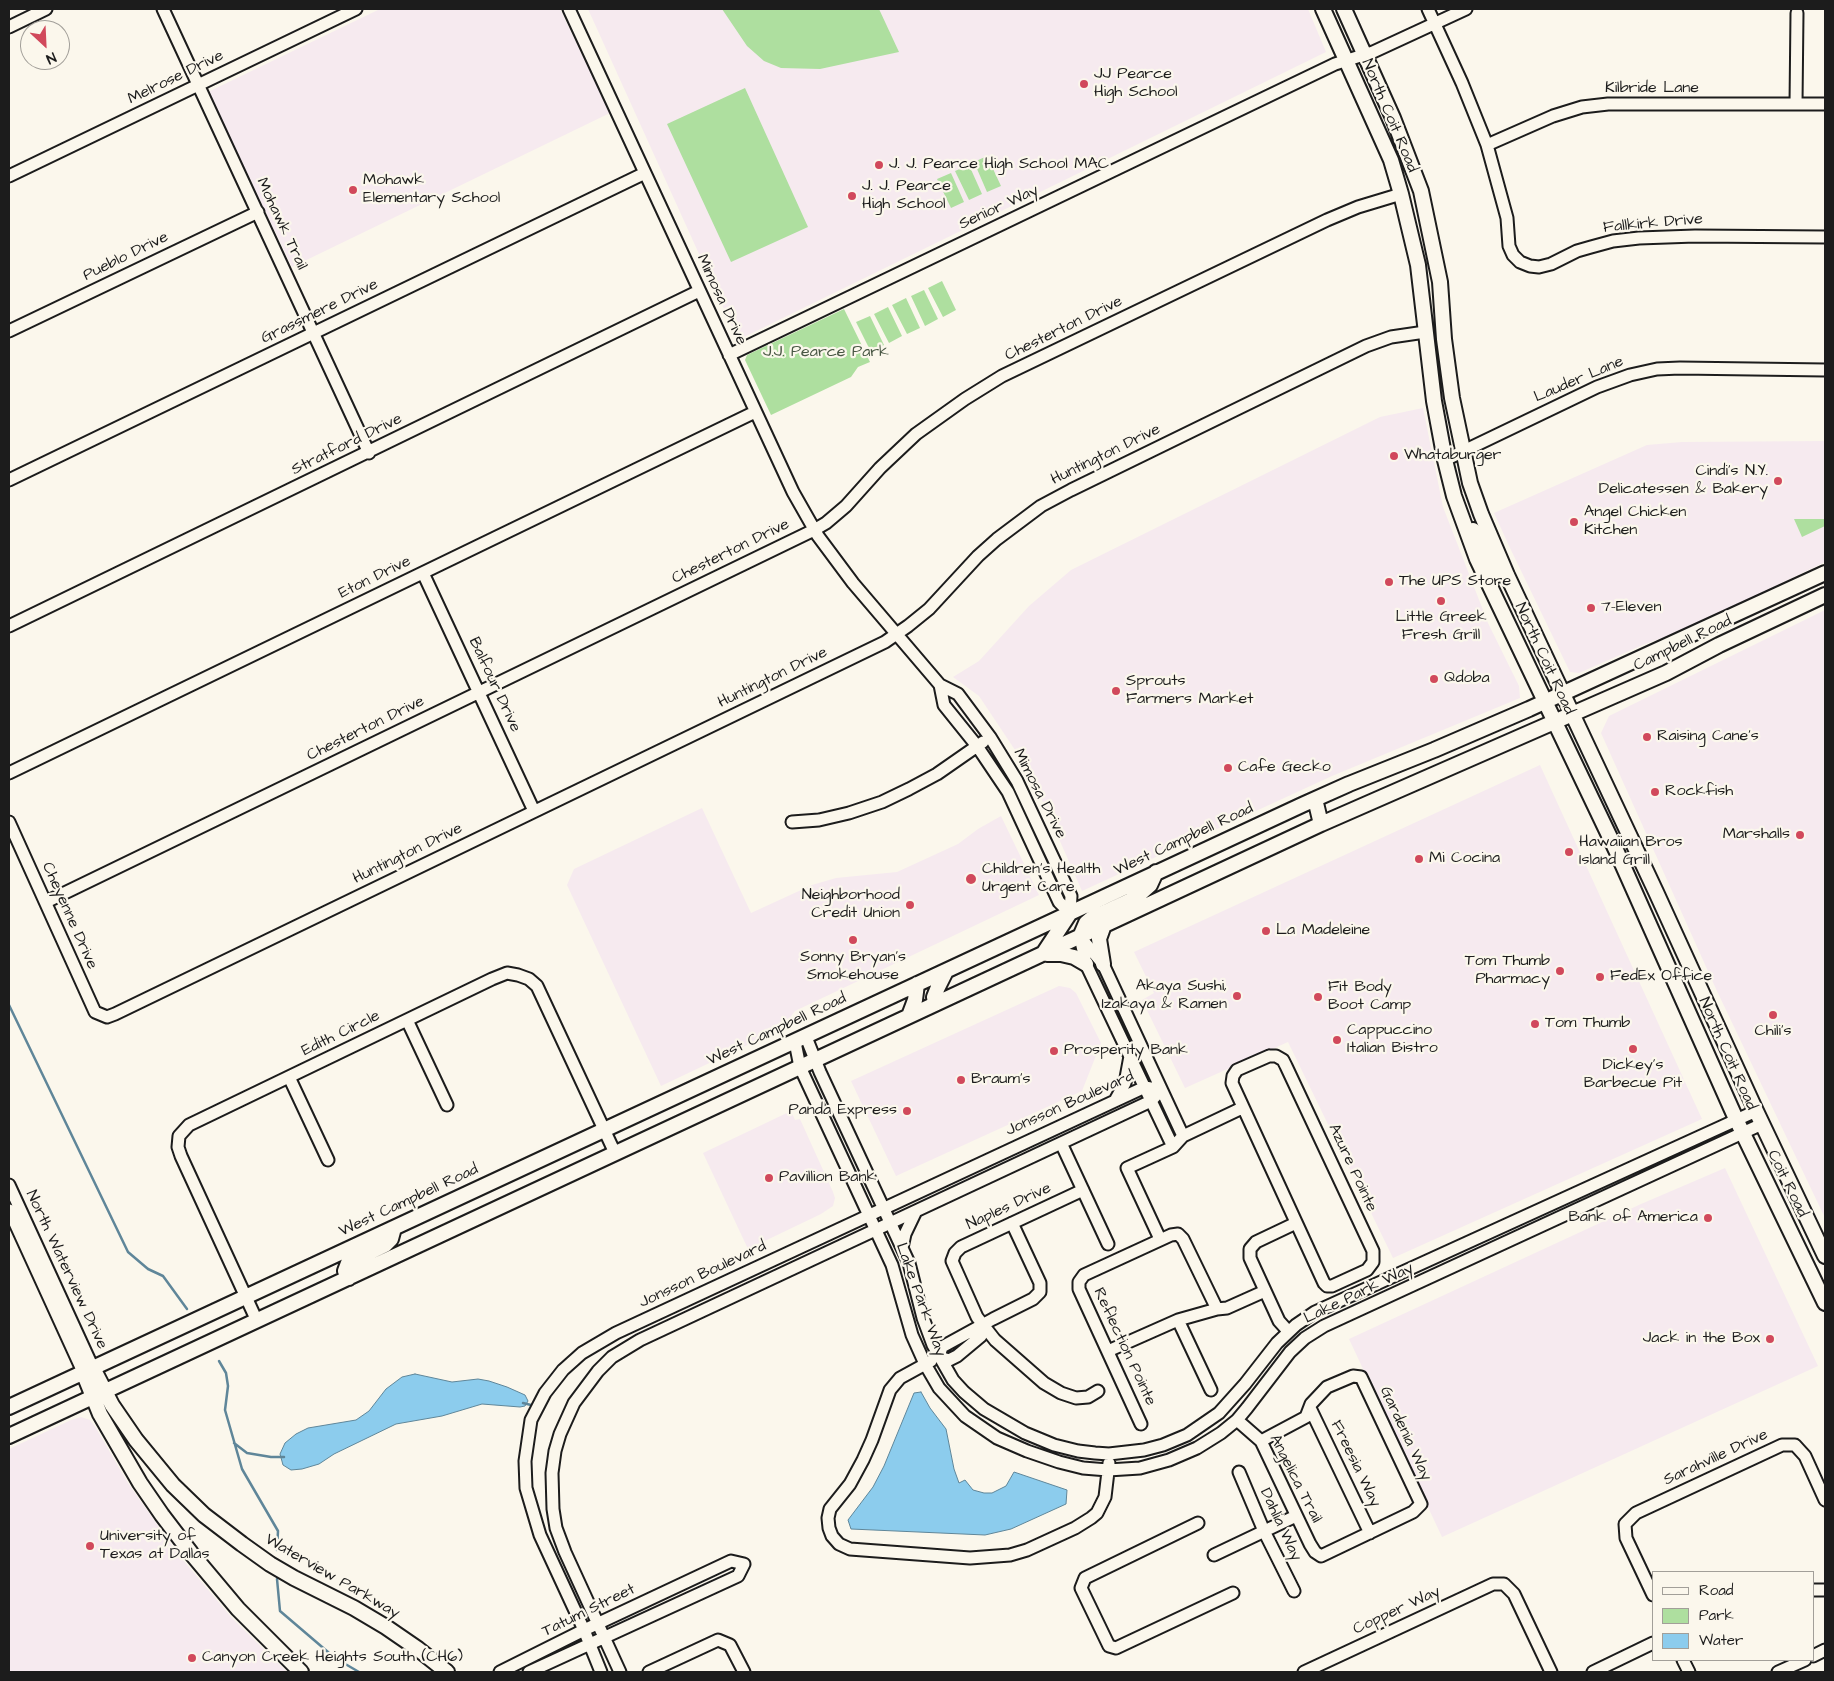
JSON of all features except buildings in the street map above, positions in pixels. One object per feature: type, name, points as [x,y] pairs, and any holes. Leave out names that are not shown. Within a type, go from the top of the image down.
[{"type":"main road","name":"North Coit Road","points":[[1323,9],[1391,160],[1401,194],[1418,265],[1434,401],[1445,460],[1462,520],[1477,559],[1637,897],[1743,1133]]},
{"type":"main road","name":"North Coit Road","points":[[1344,9],[1365,54],[1421,191],[1440,282],[1444,339],[1452,398],[1470,483],[1481,514],[1507,575],[1762,1124]]},
{"type":"main road","points":[[1462,520],[1473,529],[1497,574],[1507,575]]},
{"type":"main road","name":"Campbell Road","points":[[1563,694],[1825,573]]},
{"type":"main road","points":[[1782,593],[1790,611]]},
{"type":"main road","name":"Campbell Road","points":[[1555,723],[1666,674],[1719,645],[1825,595]]},
{"type":"main road","name":"West Campbell Road","points":[[1070,913],[1315,799],[1563,694]]},
{"type":"main road","points":[[9,1436],[1321,824],[1555,723]]},
{"type":"main road","points":[[1315,799],[1321,824]]},
{"type":"main road","points":[[1302,805],[1321,824]]},
{"type":"main road","points":[[1080,937],[1086,923],[1092,918],[1141,893],[1150,885],[1156,872]]},
{"type":"main road","points":[[1637,897],[1654,888]]},
{"type":"main road","points":[[1043,954],[1055,924],[1070,913],[1086,923],[1096,926],[1104,925]]},
{"type":"main road","points":[[1055,924],[1073,930],[1080,937]]},
{"type":"main road","name":"West Campbell Road","points":[[9,1407],[917,984],[1055,924]]},
{"type":"main road","points":[[1103,964],[1099,939],[1104,925]]},
{"type":"main road","points":[[1043,954],[1062,954],[1074,957],[1086,964]]},
{"type":"main road","points":[[935,1004],[934,997],[946,971]]},
{"type":"main road","points":[[909,1016],[915,1000],[917,984]]},
{"type":"main road","name":"Coit Road","points":[[1762,1124],[1825,1256]]},
{"type":"main road","name":"Coit Road","points":[[1743,1133],[1825,1303]]},
{"type":"main road","points":[[349,1278],[345,1271],[348,1263],[385,1246],[391,1239],[394,1228]]},
{"type":"main road","name":"Waterview Parkway","points":[[88,1370],[99,1394],[148,1456],[173,1485],[204,1515],[270,1564],[386,1627],[447,1672]]},
{"type":"main road","name":"Waterview Parkway","points":[[99,1394],[100,1414],[140,1483],[191,1553],[249,1621],[302,1672]]},
{"type":"street","points":[[9,27],[46,9]]},
{"type":"street","name":"Mohawk Trail","points":[[163,9],[312,333],[369,452]]},
{"type":"street","name":"Melrose Drive","points":[[9,176],[356,9]]},
{"type":"street","name":"Mimosa Drive","points":[[569,9],[793,492],[814,530],[835,560],[896,635],[940,685],[958,694],[990,737],[1009,767],[1028,804],[1071,896],[1070,913]]},
{"type":"street","name":"Fallkirk Drive","points":[[1428,9],[1462,83],[1487,145],[1504,203],[1509,246],[1513,255],[1520,262],[1539,267],[1551,264],[1577,251],[1613,241],[1695,236],[1825,237]]},
{"type":"street","name":"Senior Way","points":[[729,355],[1335,64],[1365,54],[1466,9]]},
{"type":"street","points":[[1796,104],[1798,13]]},
{"type":"street","name":"Kilbride Lane","points":[[1487,145],[1552,116],[1582,107],[1600,105],[1825,104]]},
{"type":"street","name":"Grassmere Drive","points":[[9,480],[644,173]]},
{"type":"street","name":"Chesterton Drive","points":[[46,902],[814,530],[846,506],[890,458],[916,434],[965,398],[1002,376],[1327,220],[1358,207],[1401,194]]},
{"type":"street","name":"Pueblo Drive","points":[[9,331],[258,212]]},
{"type":"street","name":"Stratford Drive","points":[[9,626],[700,292]]},
{"type":"street","name":"Huntington Drive","points":[[107,1017],[131,1008],[896,635],[929,609],[978,556],[997,539],[1041,506],[1080,485],[1366,346],[1391,337],[1425,332]]},
{"type":"street","name":"Lauder Lane","points":[[1445,460],[1598,387],[1630,375],[1657,369],[1680,368],[1825,370]]},
{"type":"street","name":"Eton Drive","points":[[9,773],[756,412]]},
{"type":"street","name":"Balfour Drive","points":[[423,573],[534,811]]},
{"type":"street","name":"Mimosa Drive","points":[[940,685],[944,705],[977,746],[1008,792],[1059,902],[1070,913]]},
{"type":"street","points":[[792,822],[819,820],[882,802],[909,790],[937,774],[990,737]]},
{"type":"street","points":[[1020,818],[1028,804]]},
{"type":"street","name":"Cheyenne Drive","points":[[9,822],[95,1012],[107,1017]]},
{"type":"street","points":[[1080,937],[1103,964],[1183,1136]]},
{"type":"street","points":[[1080,937],[1086,964],[1173,1147]]},
{"type":"street","name":"Edith Circle","points":[[257,1321],[181,1156],[178,1147],[180,1136],[189,1125],[407,1020],[507,974],[518,974],[529,979],[537,986],[544,1000],[615,1153]]},
{"type":"street","points":[[1114,1022],[1129,1019]]},
{"type":"street","points":[[407,1020],[447,1105]]},
{"type":"street","name":"Lake Park Way","points":[[800,1039],[815,1060],[909,1262],[928,1333],[939,1357],[964,1392],[998,1419],[1025,1433],[1054,1445],[1078,1451],[1109,1454],[1163,1445],[1187,1435],[1203,1425],[1219,1413],[1236,1396],[1268,1353],[1288,1331],[1325,1307],[1756,1111]]},
{"type":"street","name":"Lake Park Way","points":[[800,1039],[800,1067],[876,1230],[897,1279],[907,1319],[924,1364],[939,1388],[955,1407],[980,1428],[997,1438],[1027,1451],[1083,1468],[1108,1470],[1140,1468],[1176,1458],[1208,1442],[1237,1420],[1290,1352],[1305,1338],[1324,1326],[1762,1124]]},
{"type":"street","points":[[1116,1099],[1125,1083],[1130,1056]]},
{"type":"street","name":"Azure Pointe","points":[[1242,1108],[1232,1083],[1233,1076],[1238,1070],[1269,1056],[1276,1056],[1283,1060],[1373,1251],[1373,1262],[1367,1270],[1332,1286],[1327,1286],[1296,1223]]},
{"type":"street","points":[[290,1077],[328,1160]]},
{"type":"street","name":"Jonsson Boulevard","points":[[601,1672],[534,1520],[526,1488],[525,1461],[531,1420],[545,1393],[556,1378],[582,1353],[616,1333],[1144,1086],[1161,1090],[1151,1101],[624,1348],[598,1370],[574,1403],[560,1434],[555,1451],[552,1474],[552,1501],[556,1528],[564,1552],[599,1623],[620,1672]]},
{"type":"street","points":[[1217,1308],[1184,1239],[1178,1234],[1160,1239],[1127,1168],[1173,1147],[1183,1136],[1242,1108],[1296,1223],[1256,1242],[1250,1250],[1250,1258],[1279,1321],[1288,1331]]},
{"type":"street","points":[[1061,1143],[1108,1244]]},
{"type":"street","points":[[1009,1150],[1016,1164]]},
{"type":"street","name":"North Waterview Drive","points":[[9,1186],[88,1370]]},
{"type":"street","name":"Naples Drive","points":[[983,1326],[954,1267],[953,1257],[960,1247],[1083,1190]]},
{"type":"street","name":"North Waterview Drive","points":[[9,1210],[88,1370]]},
{"type":"street","points":[[902,1248],[905,1234],[916,1211]]},
{"type":"street","points":[[1012,1223],[1040,1283],[1040,1292],[1033,1299],[983,1326],[981,1336],[957,1356],[949,1360],[939,1357],[900,1378],[890,1390],[872,1440],[857,1473],[830,1509],[828,1518],[832,1536],[839,1544],[850,1549],[963,1558],[990,1558],[1027,1550],[1075,1528],[1097,1513],[1105,1497],[1109,1454]]},
{"type":"street","name":"Reflection Pointe","points":[[1141,1424],[1079,1290],[1079,1282],[1084,1275],[1160,1239]]},
{"type":"street","points":[[1108,1351],[1178,1320],[1217,1308],[1227,1308],[1236,1305],[1265,1291]]},
{"type":"street","points":[[1178,1320],[1211,1390]]},
{"type":"street","points":[[983,1326],[995,1340],[1052,1388],[1076,1398],[1088,1397],[1098,1391]]},
{"type":"street","points":[[616,1333],[624,1348]]},
{"type":"street","name":"Gardenia Way","points":[[1310,1408],[1311,1404],[1328,1387],[1352,1376],[1360,1377],[1421,1504],[1413,1512],[1370,1533]]},
{"type":"street","points":[[1261,1441],[1306,1416],[1310,1408]]},
{"type":"street","name":"Freesia Way","points":[[1310,1408],[1370,1533]]},
{"type":"street","name":"Angelica Trail","points":[[1237,1420],[1261,1441],[1315,1552],[1321,1556],[1370,1533]]},
{"type":"street","name":"Sarahville Drive","points":[[1652,1593],[1626,1538],[1625,1524],[1636,1513],[1782,1445],[1794,1445],[1805,1456],[1825,1500]]},
{"type":"street","name":"Dahlia Way","points":[[1239,1472],[1264,1531],[1294,1591]]},
{"type":"street","points":[[1214,1556],[1296,1516]]},
{"type":"street","points":[[1198,1524],[1085,1578],[1081,1588],[1109,1646],[1116,1648],[1233,1594]]},
{"type":"street","name":"Tatum Street","points":[[500,1672],[731,1561],[744,1564],[738,1576],[529,1672]]},
{"type":"street","points":[[692,1579],[699,1594]]},
{"type":"street","name":"Copper Way","points":[[1304,1672],[1493,1584],[1504,1584],[1514,1594],[1550,1672]]},
{"type":"street","points":[[649,1672],[714,1641],[722,1640],[730,1645],[744,1672]]},
{"type":"street","points":[[1593,1672],[1652,1643]]},
{"type":"street","points":[[1778,1672],[1802,1661]]},
{"type":"shaded area","name":"Mohawk Elementary School","points":[[380,9],[560,9],[610,113],[292,267],[208,92]]},
{"type":"shaded area","name":"J. J. Pearce High School","points":[[588,9],[1308,9],[1326,52],[738,340]]},
{"type":"shaded area","points":[[1423,408],[1443,507],[1488,623],[1519,686],[1520,698],[1332,776],[1082,891],[1029,771],[979,696],[953,677],[979,661],[1029,606],[1071,570],[1380,417]]},
{"type":"shaded area","points":[[1825,441],[1825,562],[1685,630],[1645,644],[1579,673],[1570,672],[1494,513],[1647,445],[1682,442]]},
{"type":"shaded area","points":[[1825,610],[1825,1218],[1716,989],[1601,733],[1609,716]]},
{"type":"shaded area","points":[[1540,765],[1702,1119],[1393,1258],[1288,1042],[1185,1088],[1142,1000],[1154,993],[1134,952]]},
{"type":"shaded area","points":[[702,808],[751,913],[812,885],[836,878],[897,872],[958,844],[978,829],[1001,816],[1039,895],[795,1011],[781,1029],[661,1086],[567,885],[574,869]]},
{"type":"shaded area","points":[[1059,986],[1070,988],[1076,993],[1101,1043],[1082,1091],[896,1176],[851,1081]]},
{"type":"shaded area","points":[[791,1111],[795,1120],[800,1119],[833,1192],[835,1198],[833,1206],[821,1214],[748,1249],[703,1153]]},
{"type":"shaded area","points":[[1725,1168],[1818,1366],[1442,1537],[1349,1339],[1641,1204]]},
{"type":"shaded area","name":"University of Texas at Dallas","points":[[81,1417],[90,1420],[96,1428],[128,1483],[178,1554],[232,1618],[287,1672],[9,1672],[9,1449]]},
{"type":"green space","points":[[722,9],[879,9],[899,52],[820,69],[781,68],[764,61],[747,46]]},
{"type":"green space","points":[[745,88],[808,227],[731,262],[667,124]]},
{"type":"green space","points":[[987,156],[1001,186],[987,192],[974,162]]},
{"type":"green space","points":[[969,165],[982,194],[969,200],[955,171]]},
{"type":"green space","points":[[951,173],[964,202],[951,208],[937,179]]},
{"type":"green space","points":[[942,281],[956,310],[943,317],[928,288]]},
{"type":"green space","points":[[924,290],[938,319],[925,326],[911,296]]},
{"type":"green space","points":[[906,298],[920,328],[907,334],[892,305]]},
{"type":"green space","points":[[888,307],[902,336],[889,343],[874,314]]},
{"type":"green space","name":"J.J. Pearce Park","points":[[844,309],[870,362],[858,367],[851,377],[771,415],[745,360],[747,355]]},
{"type":"green space","points":[[870,316],[884,345],[871,352],[856,322]]},
{"type":"green space","points":[[1794,519],[1825,519],[1825,526],[1802,537]]},
{"type":"water","points":[[415,1374],[452,1382],[478,1379],[489,1381],[525,1395],[528,1401],[525,1406],[520,1407],[482,1404],[442,1416],[396,1424],[334,1454],[319,1464],[291,1470],[283,1465],[280,1454],[285,1443],[296,1434],[308,1428],[356,1420],[369,1411],[386,1389],[402,1377]]},
{"type":"water","points":[[921,1392],[930,1408],[946,1429],[954,1469],[959,1483],[965,1480],[973,1490],[992,1493],[1006,1486],[1014,1472],[1067,1490],[1066,1504],[1011,1529],[985,1535],[851,1529],[848,1520],[873,1487],[884,1466],[914,1393]]},
{"type":"waterway","points":[[9,1005],[128,1252],[148,1269],[163,1276],[187,1309]]},
{"type":"waterway","points":[[219,1361],[226,1373],[228,1386],[225,1410],[242,1469],[278,1531],[277,1550]]},
{"type":"waterway","points":[[523,1403],[531,1405]]},
{"type":"waterway","points":[[234,1443],[247,1453],[284,1457]]},
{"type":"waterway","points":[[277,1579],[280,1611],[335,1658],[359,1672]]},
{"type":"place","name":"JJ Pearce High School","points":[[1084,84]]},
{"type":"place","name":"J. J. Pearce High School MAC","points":[[879,165]]},
{"type":"place","name":"Mohawk Elementary School","points":[[353,190]]},
{"type":"place","name":"J. J. Pearce High School","points":[[852,196]]},
{"type":"place","name":"Whataburger","points":[[1394,456]]},
{"type":"place","name":"Cindi's N.Y. Delicatessen & Bakery","points":[[1778,481]]},
{"type":"place","name":"Angel Chicken Kitchen","points":[[1574,522]]},
{"type":"place","name":"The UPS Store","points":[[1389,582]]},
{"type":"place","name":"Little Greek Fresh Grill","points":[[1441,601]]},
{"type":"place","name":"7-Eleven","points":[[1591,608]]},
{"type":"place","name":"Qdoba","points":[[1434,679]]},
{"type":"place","name":"Sprouts Farmers Market","points":[[1116,691]]},
{"type":"place","name":"Raising Cane's","points":[[1647,737]]},
{"type":"place","name":"Cafe Gecko","points":[[1228,768]]},
{"type":"place","name":"Rockfish","points":[[1655,792]]},
{"type":"place","name":"Marshalls","points":[[1800,835]]},
{"type":"place","name":"Hawaiian Bros Island Grill","points":[[1569,852]]},
{"type":"place","name":"Mi Cocina","points":[[1419,859]]},
{"type":"place","name":"Children's Health Urgent Care","points":[[971,879]]},
{"type":"place","name":"Neighborhood Credit Union","points":[[910,905]]},
{"type":"place","name":"La Madeleine","points":[[1266,931]]},
{"type":"place","name":"Sonny Bryan's Smokehouse","points":[[853,940]]},
{"type":"place","name":"Tom Thumb Pharmacy","points":[[1560,971]]},
{"type":"place","name":"FedEx Office","points":[[1600,977]]},
{"type":"place","name":"Akaya Sushi, Izakaya & Ramen","points":[[1237,996]]},
{"type":"place","name":"Fit Body Boot Camp","points":[[1318,997]]},
{"type":"place","name":"Chili's","points":[[1773,1015]]},
{"type":"place","name":"Tom Thumb","points":[[1535,1024]]},
{"type":"place","name":"Cappuccino Italian Bistro","points":[[1337,1040]]},
{"type":"place","name":"Dickey's Barbecue Pit","points":[[1633,1049]]},
{"type":"place","name":"Prosperity Bank","points":[[1054,1051]]},
{"type":"place","name":"Braum's","points":[[961,1080]]},
{"type":"place","name":"Panda Express","points":[[907,1111]]},
{"type":"place","name":"Pavillion Bank","points":[[769,1178]]},
{"type":"place","name":"Bank of America","points":[[1708,1218]]},
{"type":"place","name":"Jack in the Box","points":[[1770,1339]]},
{"type":"place","name":"University of Texas at Dallas","points":[[90,1546]]},
{"type":"place","name":"Canyon Creek Heights South (CH6)","points":[[192,1658]]}]
